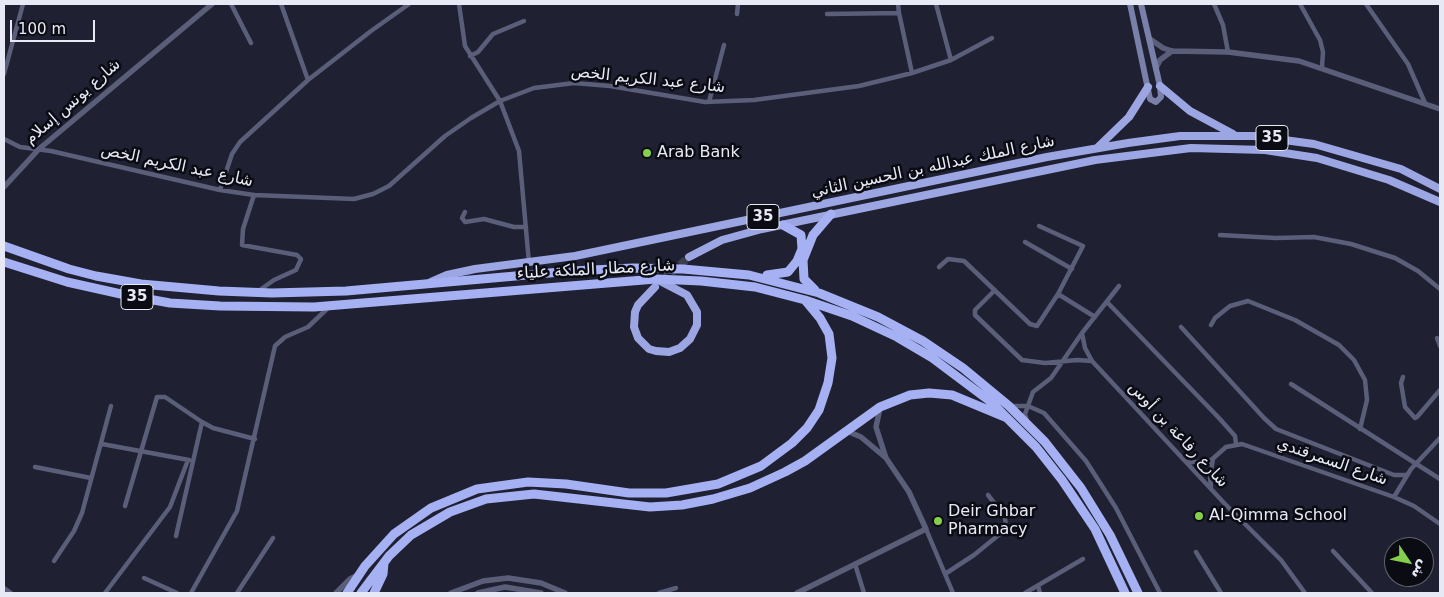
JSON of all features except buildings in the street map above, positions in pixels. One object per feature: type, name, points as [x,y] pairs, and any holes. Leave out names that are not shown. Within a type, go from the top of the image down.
[{"type":"highway","points":[[1160,86],[1196,115],[1237,136]]},
{"type":"highway","points":[[1097,148],[1130,116],[1148,87]]},
{"type":"highway","name":"شارع الملك عبدالله بن الحسين الثاني","points":[[430,282],[447,275],[476,269],[529,263],[647,241],[1097,148],[1180,136],[1237,136],[1280,139],[1341,151],[1401,169],[1440,188]]},
{"type":"highway","name":"شارع الملك عبدالله بن الحسين الثاني","points":[[689,257],[730,237],[831,214],[1096,160],[1191,148],[1266,150],[1317,158],[1389,180],[1440,202]]},
{"type":"highway","points":[[819,293],[804,279],[802,265],[813,234],[831,214]]},
{"type":"highway","points":[[749,275],[780,275],[788,272],[795,265],[802,249],[802,237],[797,231],[783,225]]},
{"type":"highway","name":"شارع مطار الملكة علياء","points":[[4,246],[69,269],[96,276],[174,288],[256,293],[346,291],[430,282],[633,268],[683,269],[749,275],[819,293],[878,317],[923,341],[964,368],[1009,406],[1058,458],[1081,488],[1110,535],[1138,593]]},
{"type":"highway","name":"شارع مطار الملكة علياء","points":[[4,262],[67,282],[155,301],[230,307],[330,306],[701,281],[755,287],[805,300],[866,322],[916,348],[966,381],[1007,418],[1050,464],[1085,514],[1107,552],[1125,593]]},
{"type":"highway","name":"35","points":[[655,283],[684,292],[694,303],[697,312],[697,326],[690,339],[680,348],[669,352],[656,352],[649,349],[638,338],[634,326],[635,312],[638,305],[655,283]]},
{"type":"highway","points":[[347,593],[358,574],[394,534],[431,508],[477,489],[521,482],[566,484],[629,493],[666,493],[718,484],[761,466],[787,448],[806,428],[818,410],[828,383],[832,358],[829,334],[820,318],[805,300]]},
{"type":"highway","points":[[360,593],[384,561],[411,535],[443,515],[486,499],[517,495],[551,495],[619,505],[650,507],[703,501],[744,490],[771,479],[805,461],[880,407],[910,395],[941,394],[969,401],[992,413],[1007,418]]},
{"type":"highway","points":[[517,495],[521,482]]},
{"type":"highway","points":[[374,593],[383,574],[384,561]]},
{"type":"main road","points":[[1130,4],[1150,99],[1156,102],[1161,98],[1160,86],[1141,4]]},
{"type":"street","points":[[4,74],[23,4]]},
{"type":"street","name":"شارع يونس إسلام","points":[[4,187],[39,149],[212,4]]},
{"type":"street","points":[[231,4],[251,43]]},
{"type":"street","points":[[281,4],[308,80]]},
{"type":"street","points":[[220,190],[232,154],[240,142],[308,80],[371,31],[410,4]]},
{"type":"street","points":[[459,4],[464,41],[470,56],[500,101],[519,154],[529,263]]},
{"type":"street","points":[[737,14],[738,4]]},
{"type":"street","points":[[898,4],[912,73]]},
{"type":"street","points":[[936,4],[951,60]]},
{"type":"street","points":[[1214,4],[1223,24],[1228,52]]},
{"type":"street","points":[[1300,4],[1320,40],[1323,52],[1322,67]]},
{"type":"street","points":[[1366,4],[1408,64],[1425,103]]},
{"type":"street","points":[[827,14],[900,13]]},
{"type":"street","points":[[470,56],[478,52],[493,34],[524,21]]},
{"type":"street","name":"شارع عبد الكريم الخص","points":[[4,138],[20,147],[39,149],[220,190],[254,195],[348,199],[373,194],[402,176],[445,136],[500,101],[534,88],[574,83],[610,86],[709,102],[754,100],[845,88],[912,73],[951,60],[992,38]]},
{"type":"street","points":[[1150,39],[1163,48],[1172,51],[1228,52],[1266,56],[1322,67],[1440,108]]},
{"type":"street","points":[[709,102],[724,45]]},
{"type":"street","points":[[1156,68],[1160,60],[1172,51]]},
{"type":"street","points":[[254,195],[242,229],[242,245],[297,255],[301,259],[296,270],[270,282],[256,293]]},
{"type":"street","points":[[465,212],[462,218],[465,222],[484,219],[514,227],[526,227]]},
{"type":"street","points":[[939,267],[948,259],[960,259],[972,266],[1028,323],[1035,327],[1041,323],[1082,251],[1082,245],[1039,226]]},
{"type":"street","points":[[1220,235],[1276,238],[1314,237],[1351,244],[1395,258],[1418,271],[1440,289]]},
{"type":"street","points":[[1024,242],[1072,269]]},
{"type":"street","points":[[270,282],[272,293]]},
{"type":"street","points":[[1028,424],[1025,414],[1035,390],[1052,378],[1082,333],[1119,286]]},
{"type":"street","points":[[995,290],[974,313],[1022,360],[1039,363],[1092,361]]},
{"type":"street","points":[[1058,294],[1095,317]]},
{"type":"street","points":[[1210,325],[1220,313],[1236,302],[1248,301],[1319,332],[1347,351],[1361,370],[1368,390],[1366,412],[1360,429]]},
{"type":"street","points":[[1107,302],[1232,432],[1236,444],[1226,447],[1213,459],[1202,463],[1188,462]]},
{"type":"street","points":[[191,593],[237,511],[264,403],[270,361],[275,346],[285,337],[308,327],[330,306]]},
{"type":"street","points":[[311,307],[319,316]]},
{"type":"street","points":[[1181,327],[1264,418],[1276,428],[1394,474],[1406,474]]},
{"type":"street","name":"شارع رفاعة بن أوس","points":[[1082,333],[1085,348],[1092,361],[1188,462],[1211,489],[1281,560],[1304,592]]},
{"type":"street","points":[[1437,338],[1440,346]]},
{"type":"street","points":[[1404,377],[1402,383],[1405,407],[1415,418],[1440,390]]},
{"type":"street","name":"شارع السمرقندي","points":[[1291,384],[1440,479]]},
{"type":"street","points":[[125,506],[159,395],[213,428],[255,439]]},
{"type":"street","points":[[54,561],[78,524],[102,444],[111,406]]},
{"type":"street","points":[[1009,406],[1028,406],[1041,412],[1051,420],[1094,472],[1116,508],[1160,593]]},
{"type":"street","points":[[880,407],[876,427],[886,458]]},
{"type":"street","points":[[105,593],[170,507],[191,461],[202,422]]},
{"type":"street","points":[[847,431],[861,437],[886,458],[909,492],[953,593]]},
{"type":"street","points":[[1394,497],[1406,474],[1440,438]]},
{"type":"street","points":[[102,444],[191,461]]},
{"type":"street","name":"شارع السمرقندي","points":[[1236,444],[1258,449],[1394,497],[1414,506],[1440,524]]},
{"type":"street","points":[[1211,489],[1210,477],[1213,459]]},
{"type":"street","points":[[176,536],[188,490],[191,461]]},
{"type":"street","points":[[34,467],[91,478]]},
{"type":"street","points":[[945,574],[974,555],[1006,529],[1005,518],[988,495]]},
{"type":"street","points":[[797,593],[926,529]]},
{"type":"street","points":[[237,593],[272,538]]},
{"type":"street","points":[[1333,551],[1372,593]]},
{"type":"street","points":[[1196,552],[1221,593]]},
{"type":"street","points":[[1024,593],[1083,559]]},
{"type":"street","points":[[855,564],[864,593]]},
{"type":"street","points":[[336,593],[358,574]]},
{"type":"street","points":[[144,578],[177,593]]},
{"type":"street","points":[[451,593],[483,581],[508,578],[541,583],[565,593]]},
{"type":"street","points":[[1038,586],[1040,593]]},
{"type":"street","points":[[4,588],[12,593]]},
{"type":"street","points":[[478,593],[505,588],[541,593]]},
{"type":"street","points":[[659,593],[676,588]]},
{"type":"street","points":[[1298,593],[1304,592]]},
{"type":"tunnel","points":[[662,281],[689,257]]},
{"type":"place","name":"Arab Bank","points":[[647,153]]},
{"type":"place","name":"Al-Qimma School","points":[[1199,516]]},
{"type":"place","name":"Deir Ghbar Pharmacy","points":[[938,521]]}]
